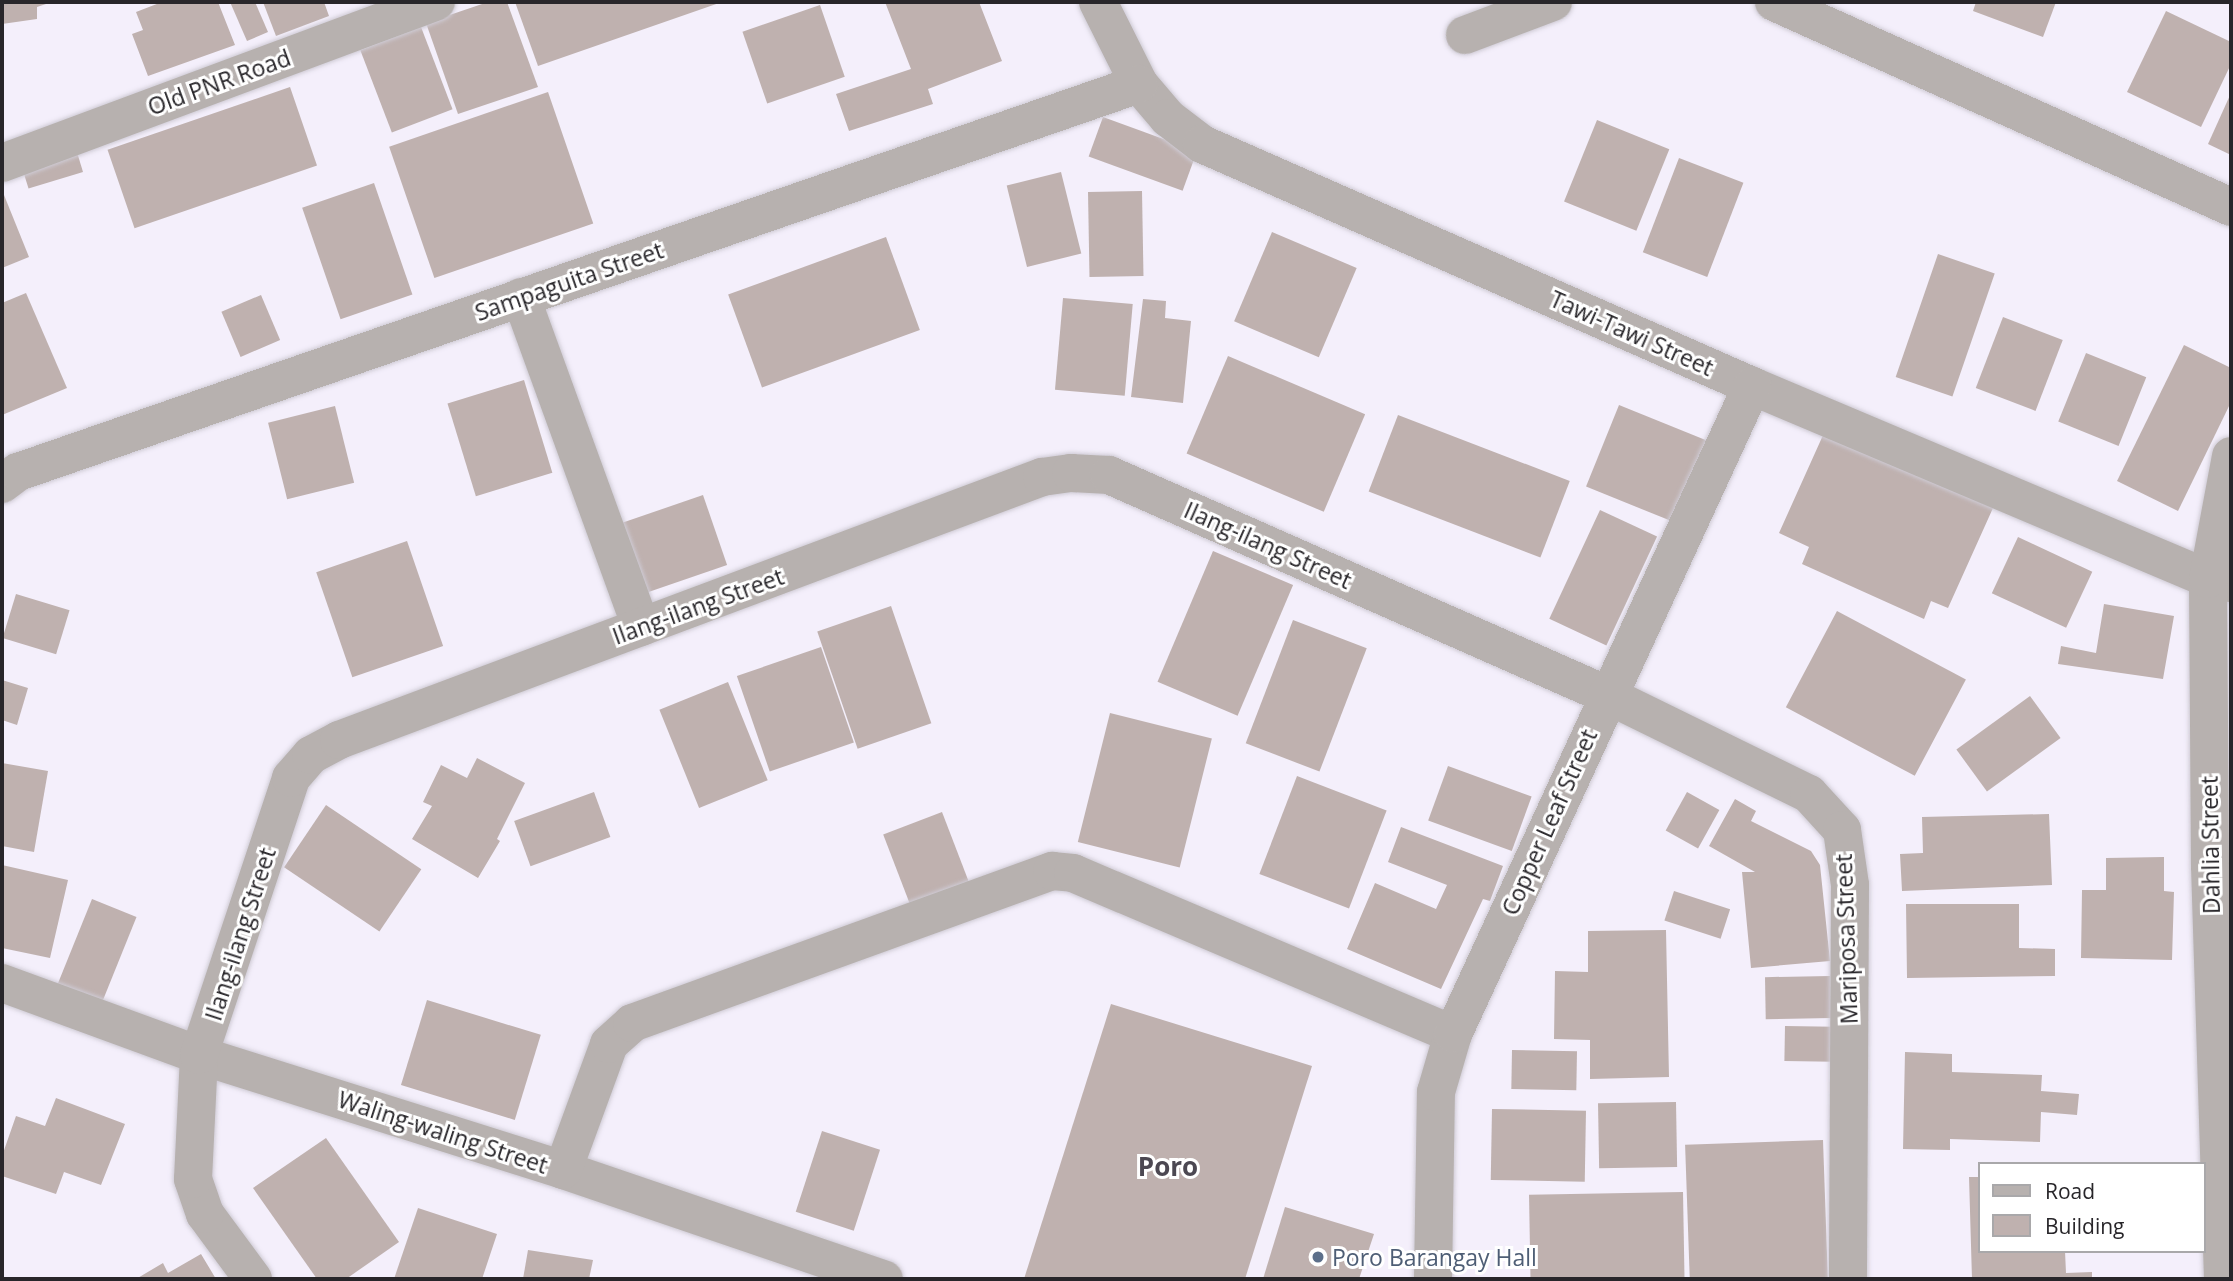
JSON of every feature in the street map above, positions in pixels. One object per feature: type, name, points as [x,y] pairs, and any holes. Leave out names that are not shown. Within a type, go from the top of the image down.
[{"type":"street","name":"Old PNR Road","points":[[2,163],[436,2]]},
{"type":"street","name":"Tawi-Tawi Street","points":[[1098,2],[1139,84],[1168,118],[1202,144],[1752,386],[2220,581]]},
{"type":"street","points":[[1465,35],[1553,2]]},
{"type":"street","points":[[1774,2],[2231,207]]},
{"type":"street","name":"Sampaguita Street","points":[[2,484],[18,472],[1139,84]]},
{"type":"street","points":[[522,297],[641,627]]},
{"type":"street","name":"Copper Leaf Street","points":[[1433,1279],[1436,1092],[1453,1034],[1607,695],[1752,386]]},
{"type":"street","name":"Dahlia Street","points":[[2223,1279],[2210,866],[2220,581],[2231,456]]},
{"type":"street","name":"Ilang-ilang Street","points":[[253,1279],[205,1214],[193,1179],[200,1055],[291,778],[311,755],[339,740],[1042,477],[1084,474],[1110,475],[1607,695]]},
{"type":"street","name":"Mariposa Street","points":[[1607,695],[1809,794],[1842,830],[1850,885],[1848,1279]]},
{"type":"street","points":[[562,1170],[609,1044],[632,1023],[1052,871],[1073,873],[1453,1034]]},
{"type":"street","name":"Waling-waling Street","points":[[2,983],[200,1055],[562,1170],[884,1279]]},
{"type":"building","points":[[2,2],[52,2],[37,7],[37,19],[2,24]]},
{"type":"building","points":[[162,2],[218,2],[235,45],[148,76],[132,34],[143,30],[136,12]]},
{"type":"building","points":[[230,2],[255,2],[268,32],[247,41]]},
{"type":"building","points":[[263,2],[324,2],[329,16],[276,36]]},
{"type":"building","points":[[488,2],[507,2],[538,87],[458,114],[426,23]]},
{"type":"building","points":[[515,2],[722,2],[538,66]]},
{"type":"building","points":[[885,2],[979,2],[1002,61],[928,89],[933,104],[849,131],[836,94],[911,69]]},
{"type":"building","points":[[1976,2],[2056,2],[2043,37],[1973,11]]},
{"type":"building","points":[[820,5],[845,77],[767,104],[742,32]]},
{"type":"building","points":[[2166,11],[2231,42],[2231,64],[2201,127],[2127,92]]},
{"type":"building","points":[[421,27],[453,109],[392,132],[360,50]]},
{"type":"building","points":[[290,87],[317,165],[135,228],[108,150]]},
{"type":"building","points":[[548,92],[593,223],[434,278],[389,147]]},
{"type":"building","points":[[2231,93],[2231,155],[2208,144]]},
{"type":"building","points":[[1103,117],[1197,151],[1183,191],[1089,156]]},
{"type":"building","points":[[1597,120],[1669,149],[1636,231],[1564,202]]},
{"type":"building","points":[[76,149],[83,172],[29,189],[21,166]]},
{"type":"building","points":[[1679,158],[1743,183],[1707,277],[1643,252]]},
{"type":"building","points":[[1061,172],[1081,254],[1027,267],[1007,186]]},
{"type":"building","points":[[374,183],[412,295],[341,319],[302,208]]},
{"type":"building","points":[[2,190],[29,257],[2,268]]},
{"type":"building","points":[[1142,191],[1143,276],[1089,277],[1088,192]]},
{"type":"building","points":[[1272,232],[1357,268],[1319,357],[1234,321]]},
{"type":"building","points":[[886,237],[920,330],[762,387],[728,294]]},
{"type":"building","points":[[1938,254],[1995,274],[1952,396],[1896,377]]},
{"type":"building","points":[[26,293],[67,388],[2,415],[2,303]]},
{"type":"building","points":[[261,295],[280,340],[241,357],[221,312]]},
{"type":"building","points":[[1063,298],[1133,304],[1125,396],[1055,390]]},
{"type":"building","points":[[1143,299],[1166,301],[1165,318],[1191,321],[1183,403],[1131,397]]},
{"type":"building","points":[[2003,317],[2063,340],[2036,411],[1976,388]]},
{"type":"building","points":[[2184,345],[2231,368],[2231,402],[2178,511],[2117,481]]},
{"type":"building","points":[[2086,353],[2146,377],[2119,446],[2058,422]]},
{"type":"building","points":[[1228,356],[1365,414],[1324,512],[1187,454]]},
{"type":"building","points":[[524,380],[552,473],[476,496],[447,403]]},
{"type":"building","points":[[1619,405],[1708,441],[1675,523],[1586,487]]},
{"type":"building","points":[[335,406],[354,483],[287,499],[268,423]]},
{"type":"building","points":[[1398,415],[1570,481],[1540,557],[1369,492]]},
{"type":"building","points":[[1824,433],[1993,508],[1948,608],[1931,601],[1924,619],[1802,564],[1809,547],[1779,533]]},
{"type":"building","points":[[703,495],[727,565],[642,594],[618,524]]},
{"type":"building","points":[[1600,510],[1657,537],[1606,645],[1549,619]]},
{"type":"building","points":[[2018,537],[2092,572],[2066,628],[1992,593]]},
{"type":"building","points":[[407,541],[443,646],[352,677],[316,572]]},
{"type":"building","points":[[1213,551],[1293,585],[1238,716],[1158,682]]},
{"type":"building","points":[[16,594],[70,610],[56,654],[3,638]]},
{"type":"building","points":[[2104,604],[2174,616],[2163,679],[2058,664],[2061,646],[2096,653]]},
{"type":"building","points":[[891,606],[931,723],[858,749],[817,631]]},
{"type":"building","points":[[1837,611],[1966,680],[1915,776],[1786,707]]},
{"type":"building","points":[[1293,620],[1367,648],[1319,772],[1246,743]]},
{"type":"building","points":[[821,647],[854,742],[770,771],[737,676]]},
{"type":"building","points":[[2,680],[28,688],[17,725],[2,720]]},
{"type":"building","points":[[728,682],[768,780],[699,808],[659,710]]},
{"type":"building","points":[[2030,696],[2061,738],[1987,792],[1956,749]]},
{"type":"building","points":[[1110,713],[1212,738],[1180,867],[1078,842]]},
{"type":"building","points":[[477,758],[525,783],[497,839],[500,841],[478,878],[412,839],[432,806],[423,802],[441,765],[467,778]]},
{"type":"building","points":[[2,763],[48,771],[34,852],[2,846]]},
{"type":"building","points":[[1448,766],[1532,796],[1512,851],[1428,821]]},
{"type":"building","points":[[1297,776],[1387,810],[1349,908],[1259,874]]},
{"type":"building","points":[[594,792],[610,837],[531,866],[514,821]]},
{"type":"building","points":[[1687,792],[1719,810],[1698,848],[1666,830]]},
{"type":"building","points":[[1735,799],[1756,811],[1751,821],[1811,851],[1820,865],[1830,961],[1751,968],[1742,872],[1755,872],[1709,846]]},
{"type":"building","points":[[326,805],[421,869],[379,931],[284,867]]},
{"type":"building","points":[[942,812],[969,882],[910,905],[883,835]]},
{"type":"building","points":[[2049,814],[2052,885],[1902,891],[1900,854],[1923,853],[1922,817]]},
{"type":"building","points":[[1401,827],[1503,866],[1490,901],[1483,899],[1441,989],[1347,949],[1375,883],[1436,909],[1447,885],[1388,862]]},
{"type":"building","points":[[2164,857],[2164,891],[2174,892],[2172,960],[2081,958],[2082,890],[2106,890],[2106,858]]},
{"type":"building","points":[[2,865],[68,880],[50,958],[2,948]]},
{"type":"building","points":[[1674,891],[1730,909],[1721,939],[1664,920]]},
{"type":"building","points":[[92,899],[137,917],[101,1004],[57,986]]},
{"type":"building","points":[[1906,904],[2019,904],[2019,948],[2055,949],[2055,976],[1907,978]]},
{"type":"building","points":[[1666,930],[1669,1077],[1590,1079],[1590,1040],[1554,1039],[1555,971],[1588,972],[1588,931]]},
{"type":"building","points":[[1830,976],[1831,1018],[1766,1019],[1765,977]]},
{"type":"building","points":[[427,1000],[541,1035],[515,1120],[401,1085]]},
{"type":"building","points":[[1111,1004],[1312,1066],[1245,1279],[1024,1279]]},
{"type":"building","points":[[1785,1026],[1834,1027],[1833,1062],[1784,1061]]},
{"type":"building","points":[[1512,1050],[1577,1051],[1576,1090],[1511,1089]]},
{"type":"building","points":[[1905,1052],[1952,1054],[1952,1072],[2042,1075],[2041,1091],[2079,1094],[2077,1115],[2041,1112],[2040,1142],[1950,1139],[1950,1150],[1903,1149]]},
{"type":"building","points":[[56,1098],[125,1124],[101,1185],[64,1172],[56,1194],[2,1176],[2,1156],[16,1116],[45,1126]]},
{"type":"building","points":[[1676,1102],[1677,1167],[1599,1168],[1598,1103]]},
{"type":"building","points":[[1492,1109],[1586,1111],[1585,1182],[1491,1180]]},
{"type":"building","points":[[822,1131],[880,1150],[854,1231],[796,1212]]},
{"type":"building","points":[[326,1138],[399,1242],[346,1279],[317,1279],[253,1188]]},
{"type":"building","points":[[1823,1140],[1828,1279],[1690,1279],[1685,1145]]},
{"type":"building","points":[[1969,1177],[1978,1177],[1978,1253],[2065,1253],[2066,1273],[2092,1272],[2092,1279],[1972,1279]]},
{"type":"building","points":[[1683,1192],[1685,1279],[1530,1279],[1529,1195]]},
{"type":"building","name":"Poro Barangay Hall","points":[[1285,1207],[1374,1234],[1359,1279],[1263,1279]]},
{"type":"building","points":[[418,1208],[497,1234],[482,1279],[394,1279]]},
{"type":"building","points":[[528,1250],[593,1260],[589,1279],[523,1279]]},
{"type":"building","points":[[201,1254],[216,1279],[136,1279],[163,1263],[168,1273]]},
{"type":"place","name":"Poro Barangay Hall","points":[[1318,1257]]},
{"type":"district","name":"Poro","points":[[1168,1167]]}]
